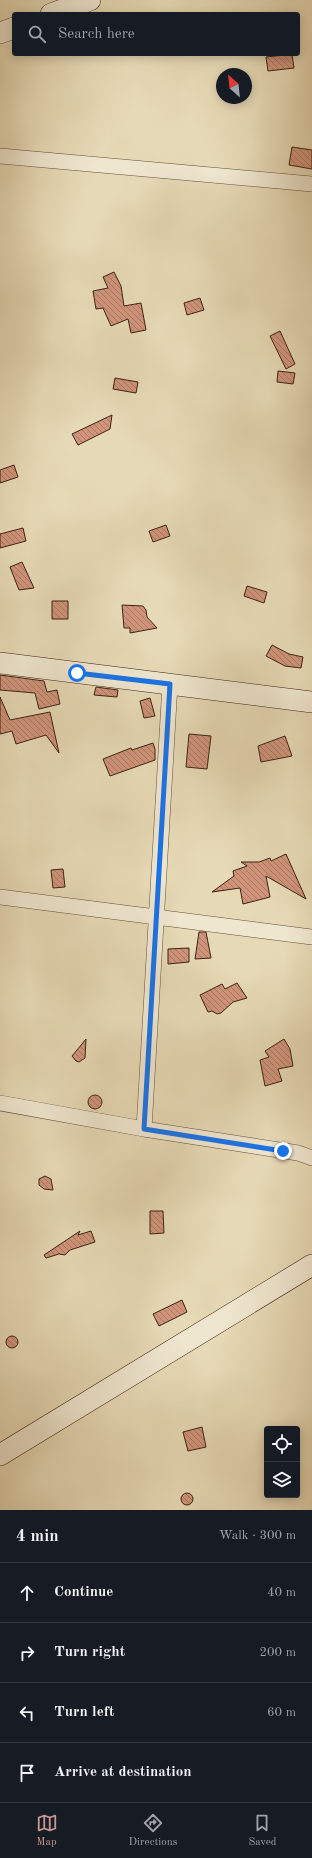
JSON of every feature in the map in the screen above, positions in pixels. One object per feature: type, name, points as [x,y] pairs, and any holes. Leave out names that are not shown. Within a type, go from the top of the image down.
[{"type":"street","points":[[57,12],[90,0]]},
{"type":"street","points":[[0,33],[12,29]]},
{"type":"street","points":[[0,156],[312,184]]},
{"type":"street","points":[[0,663],[312,702]]},
{"type":"street","points":[[144,1129],[170,684]]},
{"type":"street","points":[[0,898],[312,937]]},
{"type":"street","points":[[0,1103],[144,1129],[298,1153],[312,1158]]},
{"type":"street","points":[[0,1455],[312,1265]]},
{"type":"building","points":[[292,56],[294,68],[268,71],[266,57]]},
{"type":"building","points":[[292,147],[312,150],[312,169],[289,165]]},
{"type":"building","points":[[114,272],[121,286],[124,306],[141,303],[146,330],[131,333],[128,319],[111,326],[103,308],[96,309],[93,291],[108,288],[103,277]]},
{"type":"building","points":[[200,298],[204,310],[187,315],[184,303]]},
{"type":"building","points":[[280,331],[295,364],[286,369],[270,336]]},
{"type":"building","points":[[278,371],[295,373],[293,384],[277,382]]},
{"type":"building","points":[[115,378],[138,382],[136,393],[113,389]]},
{"type":"building","points":[[112,415],[110,429],[78,445],[72,434]]},
{"type":"building","points":[[14,465],[18,477],[0,483],[0,470]]},
{"type":"building","points":[[166,525],[170,536],[153,542],[149,531]]},
{"type":"building","points":[[23,528],[26,541],[0,548],[0,534]]},
{"type":"building","points":[[22,562],[34,588],[19,590],[10,567]]},
{"type":"building","points":[[247,586],[267,592],[264,603],[244,596]]},
{"type":"building","points":[[52,601],[68,601],[68,619],[52,619]]},
{"type":"building","points":[[122,605],[143,606],[146,610],[147,617],[157,628],[130,633],[130,628],[124,628]]},
{"type":"building","points":[[272,645],[289,654],[303,657],[301,668],[285,666],[266,656]]},
{"type":"building","points":[[0,675],[44,681],[47,692],[57,690],[60,704],[39,709],[35,693],[0,690]]},
{"type":"building","points":[[96,687],[118,690],[117,697],[94,695]]},
{"type":"building","points":[[0,697],[10,720],[50,712],[59,753],[46,735],[16,744],[12,731],[0,734]]},
{"type":"building","points":[[150,698],[155,716],[144,718],[140,701]]},
{"type":"building","points":[[189,734],[211,736],[207,769],[186,767]]},
{"type":"building","points":[[285,736],[292,756],[261,762],[258,746]]},
{"type":"building","points":[[153,743],[155,749],[155,760],[110,776],[103,759],[131,748],[132,750]]},
{"type":"building","points":[[286,854],[306,899],[266,876],[270,897],[243,904],[240,888],[212,892],[234,876],[233,871],[247,866],[241,862],[259,862],[270,858],[271,861]]},
{"type":"building","points":[[63,869],[65,887],[53,888],[51,870]]},
{"type":"building","points":[[199,932],[206,932],[211,958],[195,959]]},
{"type":"building","points":[[189,948],[189,962],[168,964],[168,949]]},
{"type":"building","points":[[237,983],[247,998],[233,1002],[221,1013],[217,1014],[212,1011],[208,1012],[200,995],[222,984],[225,989]]},
{"type":"building","points":[[86,1039],[85,1058],[79,1062],[76,1061],[72,1056]]},
{"type":"building","points":[[284,1039],[290,1049],[293,1066],[278,1069],[282,1081],[265,1086],[260,1060],[269,1057],[265,1051]]},
{"type":"building","points":[[95,1095],[100,1097],[102,1102],[100,1107],[95,1109],[90,1107],[88,1102],[90,1097]]},
{"type":"building","points":[[45,1176],[51,1179],[53,1190],[44,1189],[39,1185],[39,1179]]},
{"type":"building","points":[[150,1211],[163,1211],[164,1233],[150,1234]]},
{"type":"building","points":[[80,1231],[78,1235],[91,1231],[95,1242],[70,1250],[65,1255],[59,1254],[46,1258],[44,1255]]},
{"type":"building","points":[[182,1300],[187,1312],[159,1326],[153,1314]]},
{"type":"building","points":[[10,1336],[14,1336],[18,1342],[14,1348],[10,1348],[6,1344],[6,1340]]},
{"type":"building","points":[[202,1427],[206,1447],[188,1451],[183,1432]]},
{"type":"building","points":[[185,1493],[189,1493],[193,1499],[189,1505],[185,1505],[181,1501],[181,1497]]},
{"type":"route","points":[[77,673],[170,684],[144,1129],[283,1151]]}]
